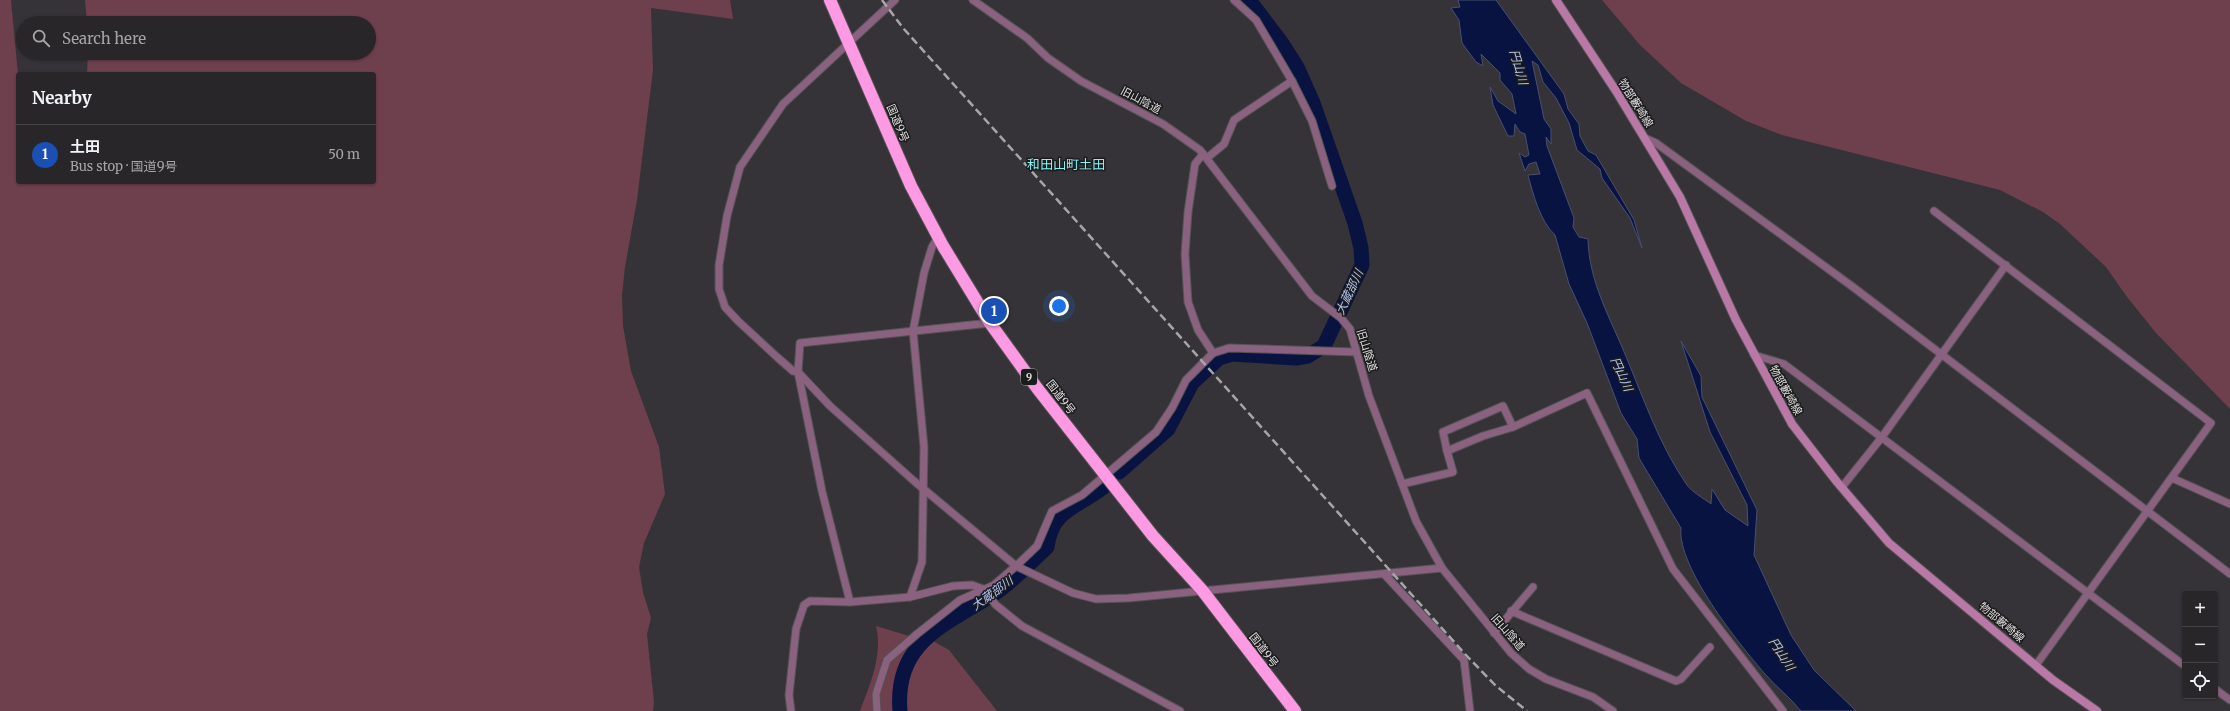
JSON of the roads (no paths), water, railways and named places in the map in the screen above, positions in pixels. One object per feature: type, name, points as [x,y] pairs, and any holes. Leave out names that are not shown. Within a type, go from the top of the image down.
[{"type":"highway","name":"国道9号","points":[[830,0],[911,186],[938,237],[990,324],[1037,388],[1107,475],[1153,536],[1202,590],[1295,711]]},
{"type":"main road","name":"物部藪崎線","points":[[1556,0],[1616,91],[1680,197],[1754,355],[1792,424],[1842,488],[1889,543],[2036,665],[2097,711]]},
{"type":"street","points":[[895,0],[849,41],[783,104],[740,167],[728,216],[719,265],[719,289],[725,307],[793,371],[798,372],[830,406],[922,488],[1016,566],[1073,593],[1096,599],[1128,598],[1442,568]]},
{"type":"street","name":"旧山陰道","points":[[973,0],[1027,38],[1048,58],[1081,81],[1163,124],[1205,156],[1223,178],[1232,194],[1312,296],[1341,318],[1350,329],[1369,396],[1416,521],[1442,568],[1511,653],[1529,669],[1546,679],[1593,697],[1613,711]]},
{"type":"street","points":[[1234,0],[1256,20],[1292,81],[1312,121],[1332,186]]},
{"type":"street","points":[[1214,353],[1198,330],[1188,302],[1185,254],[1188,212],[1195,164],[1224,144],[1234,120],[1292,81]]},
{"type":"street","points":[[1645,138],[1656,143],[1941,354],[2230,574]]},
{"type":"street","points":[[1934,211],[2211,423],[2036,665]]},
{"type":"street","points":[[910,597],[922,562],[922,488],[924,447],[913,332],[924,273],[932,247],[938,237]]},
{"type":"street","points":[[1842,488],[1882,437],[2006,265]]},
{"type":"street","points":[[850,602],[822,491],[798,372],[800,343],[990,324]]},
{"type":"street","points":[[877,711],[876,694],[887,660],[960,600],[994,585],[1016,566],[1037,546],[1052,511],[1082,495],[1156,432],[1172,408],[1186,380],[1214,353],[1229,348],[1356,352]]},
{"type":"street","points":[[1754,355],[1784,364],[2089,592],[2182,664]]},
{"type":"street","points":[[1448,451],[1483,436],[1513,427],[1587,393],[1673,569],[1783,711]]},
{"type":"street","points":[[1402,484],[1453,472],[1443,432],[1503,406],[1513,427]]},
{"type":"street","points":[[2172,478],[2230,504]]},
{"type":"street","points":[[1384,574],[1464,660],[1470,711]]},
{"type":"street","points":[[791,711],[789,695],[796,636],[804,605],[810,601],[850,602],[910,597],[953,586],[972,585],[983,589],[996,606],[1022,626],[1180,711]]},
{"type":"street","points":[[1494,633],[1511,611],[1533,587]]},
{"type":"street","points":[[1511,611],[1676,681],[1681,679],[1710,647]]},
{"type":"street","points":[[2218,691],[2230,700]]},
{"type":"water","name":"円山川","points":[[1458,0],[1496,0],[1564,94],[1568,109],[1579,124],[1580,136],[1588,151],[1596,155],[1634,220],[1642,248],[1630,218],[1602,178],[1600,169],[1577,150],[1569,123],[1556,98],[1543,82],[1538,65],[1532,61],[1544,119],[1551,129],[1551,144],[1546,137],[1547,146],[1574,218],[1573,227],[1579,237],[1588,239],[1592,271],[1602,300],[1661,439],[1677,470],[1689,488],[1711,504],[1712,489],[1725,510],[1748,526],[1747,505],[1710,432],[1681,341],[1701,376],[1702,397],[1757,510],[1754,555],[1791,635],[1814,670],[1856,711],[1801,711],[1769,679],[1740,644],[1699,583],[1682,544],[1681,528],[1639,458],[1637,439],[1621,413],[1587,323],[1569,284],[1555,235],[1541,215],[1528,175],[1540,174],[1536,162],[1529,164],[1525,171],[1519,153],[1525,157],[1529,155],[1525,134],[1520,132],[1515,124],[1514,136],[1508,136],[1493,105],[1490,87],[1498,101],[1516,114],[1512,94],[1500,80],[1500,73],[1481,54],[1483,66],[1476,62],[1462,43],[1459,20],[1451,8],[1460,7]]},
{"type":"waterway","name":"大蔵部川","points":[[1119,472],[1168,429],[1192,383],[1219,358],[1232,354],[1296,358],[1308,356],[1324,346],[1362,265],[1361,248],[1355,223],[1313,103],[1297,67],[1281,42],[1249,0]]},
{"type":"waterway","name":"大蔵部川","points":[[900,711],[900,687],[906,667],[915,651],[928,637],[943,625],[997,592],[1010,582],[1047,547],[1054,524],[1060,516],[1105,486]]},
{"type":"railway","points":[[882,0],[903,28],[1465,654],[1495,685],[1527,711]]},
{"type":"place","name":"土田","points":[[994,311]]},
{"type":"district","name":"和田山町土田","points":[[1066,164]]}]
